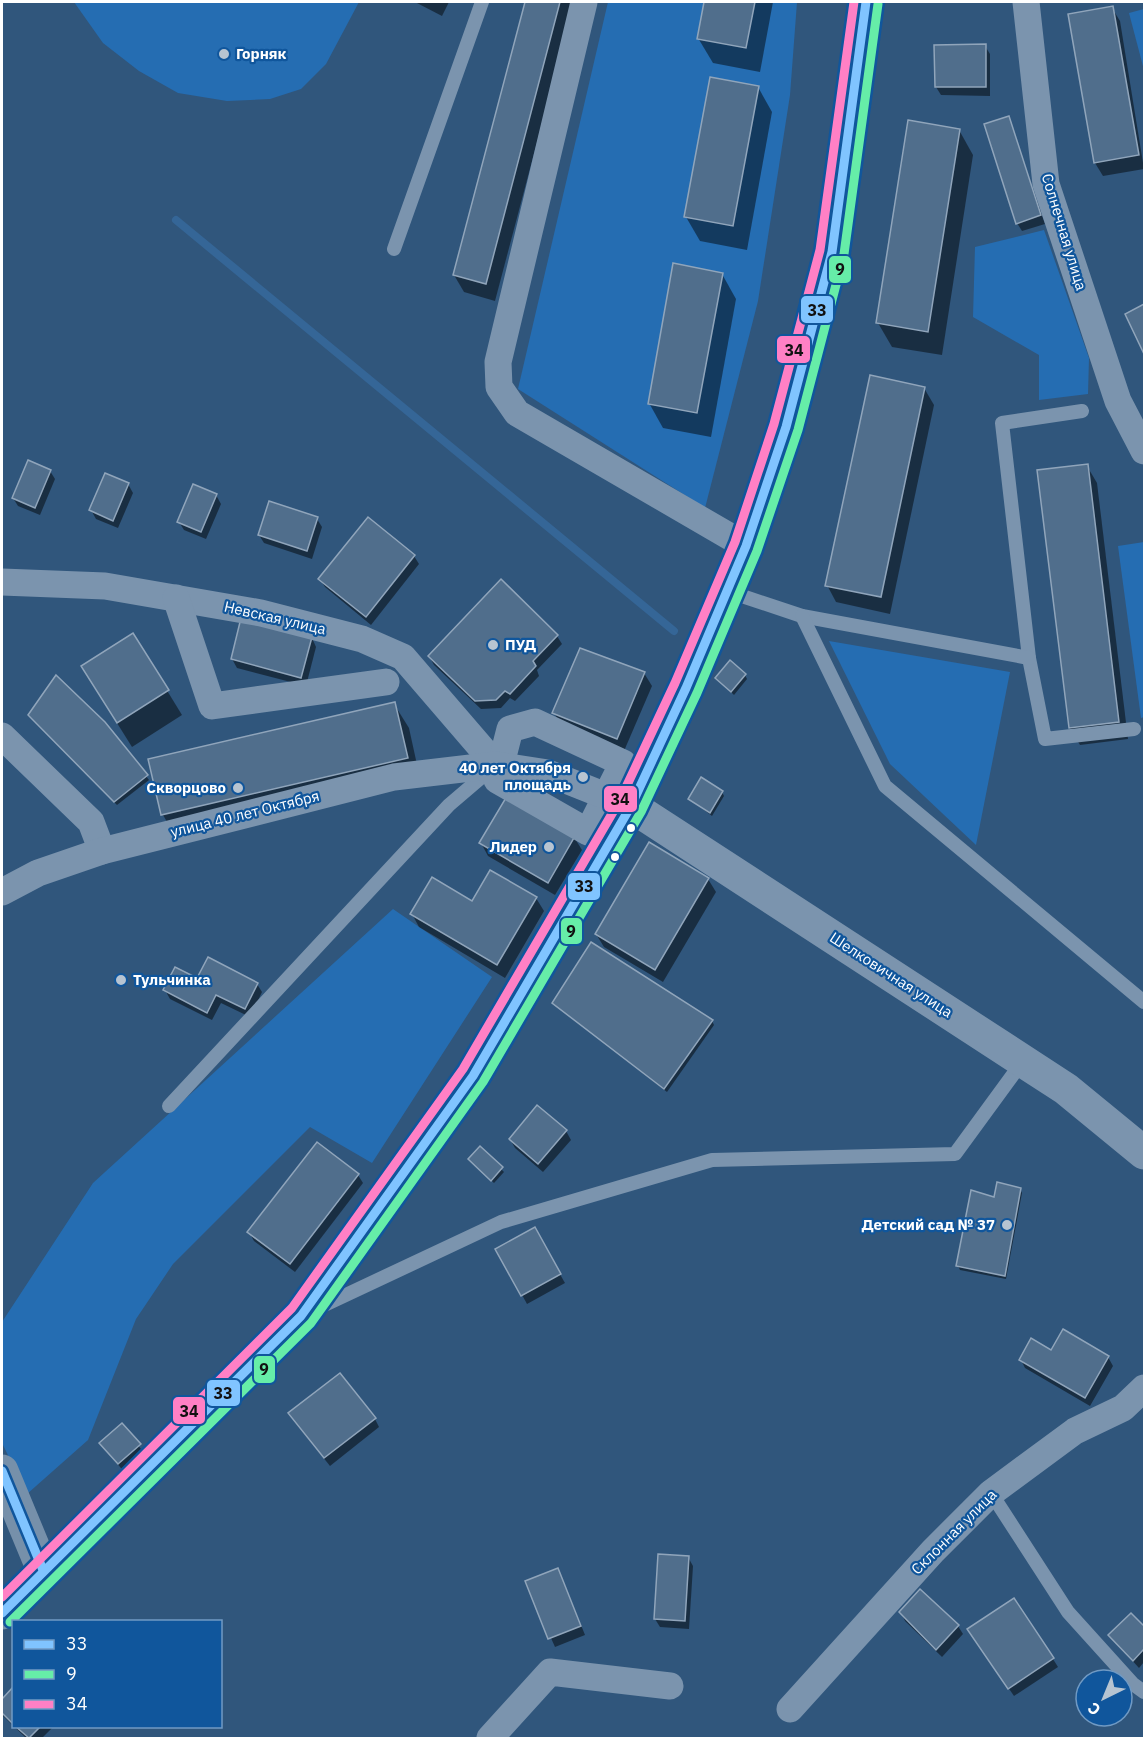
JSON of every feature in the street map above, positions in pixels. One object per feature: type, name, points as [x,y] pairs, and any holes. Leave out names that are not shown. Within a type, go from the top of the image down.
[{"type":"main road","points":[[2,1613],[301,1316],[473,1076],[619,801],[727,591],[746,546],[786,428],[832,252],[866,2]]},
{"type":"main road","points":[[2,1471],[44,1570]]},
{"type":"street","points":[[584,2],[498,362],[499,387],[517,413],[746,546]]},
{"type":"street","name":"Солнечная улица","points":[[1026,2],[1046,184],[1118,400],[1144,451]]},
{"type":"street","name":"Невская улица","points":[[2,582],[105,586],[261,613],[362,639],[403,657],[499,765]]},
{"type":"street","points":[[176,598],[212,706],[386,682]]},
{"type":"street","points":[[535,722],[623,763],[619,801],[588,832],[497,780],[499,765],[510,729],[535,722]]},
{"type":"street","points":[[2,736],[91,822],[102,850]]},
{"type":"street","points":[[499,765],[548,773],[619,801]]},
{"type":"street","name":"улица 40 лет Октября","points":[[2,892],[38,873],[102,850],[394,777],[499,765]]},
{"type":"street","name":"Шелковичная улица","points":[[619,801],[1066,1089],[1144,1153]]},
{"type":"street","name":"Склонная улица","points":[[790,1709],[933,1551],[991,1493],[1075,1431],[1124,1408],[1144,1388]]},
{"type":"street","points":[[490,1738],[550,1672],[670,1686]]},
{"type":"lane","points":[[394,249],[482,2]]},
{"type":"lane","points":[[1082,411],[1002,423],[1029,658],[1045,739],[1134,729]]},
{"type":"lane","points":[[727,591],[802,616],[1029,658]]},
{"type":"lane","points":[[802,616],[885,786],[1144,1002]]},
{"type":"lane","points":[[169,1106],[449,805],[499,765]]},
{"type":"lane","points":[[301,1316],[501,1222],[712,1160],[956,1154],[1023,1061]]},
{"type":"lane","points":[[991,1493],[1068,1612],[1133,1684],[1144,1692]]},
{"type":"shaded area","name":"Горняк","points":[[74,2],[359,2],[326,64],[301,89],[270,99],[227,101],[178,93],[139,71],[103,43]]},
{"type":"shaded area","points":[[608,2],[797,2],[790,95],[758,301],[705,508],[518,389]]},
{"type":"shaded area","points":[[1144,9],[1144,70],[1129,13]]},
{"type":"shaded area","points":[[1044,230],[1089,358],[1088,394],[1039,400],[1039,355],[973,317],[975,247]]},
{"type":"shaded area","points":[[1144,542],[1144,717],[1141,718],[1118,546]]},
{"type":"shaded area","points":[[829,641],[1010,672],[976,845],[890,764]]},
{"type":"shaded area","points":[[393,909],[492,977],[372,1163],[310,1127],[173,1264],[136,1319],[88,1440],[27,1494],[2,1443],[2,1322],[93,1183]]},
{"type":"building","points":[[525,2],[560,2],[486,284],[453,275]]},
{"type":"building","points":[[704,2],[755,2],[746,48],[697,39]]},
{"type":"building","points":[[1113,6],[1139,155],[1094,163],[1068,14]]},
{"type":"building","points":[[986,44],[986,87],[935,87],[934,45]]},
{"type":"building","points":[[710,77],[759,86],[733,226],[684,217]]},
{"type":"building","points":[[1009,116],[1041,215],[1016,224],[984,124]]},
{"type":"building","points":[[908,120],[960,129],[928,332],[876,323]]},
{"type":"building","points":[[673,263],[723,273],[697,413],[648,404]]},
{"type":"building","points":[[1144,304],[1144,354],[1125,314]]},
{"type":"building","points":[[870,375],[925,387],[881,597],[825,586]]},
{"type":"building","points":[[28,460],[51,470],[35,508],[12,498]]},
{"type":"building","points":[[1088,464],[1119,722],[1069,728],[1037,470]]},
{"type":"building","points":[[105,473],[129,483],[113,521],[89,510]]},
{"type":"building","points":[[193,484],[217,494],[201,532],[177,522]]},
{"type":"building","points":[[269,501],[318,517],[307,551],[258,535]]},
{"type":"building","points":[[368,517],[415,555],[366,617],[318,579]]},
{"type":"building","name":"ПУД","points":[[501,579],[558,635],[533,661],[536,666],[510,694],[505,691],[496,700],[475,701],[428,656]]},
{"type":"building","points":[[241,618],[312,637],[301,678],[231,659]]},
{"type":"building","points":[[133,633],[169,690],[117,723],[81,666]]},
{"type":"building","points":[[580,648],[645,672],[617,739],[552,713]]},
{"type":"building","points":[[730,660],[746,674],[731,692],[715,678]]},
{"type":"building","points":[[56,675],[105,722],[148,775],[114,802],[28,715]]},
{"type":"building","points":[[395,702],[408,758],[161,815],[148,759]]},
{"type":"building","points":[[701,777],[723,791],[710,813],[688,799]]},
{"type":"building","points":[[507,796],[575,836],[548,883],[479,843]]},
{"type":"building","points":[[649,842],[709,878],[655,970],[595,934]]},
{"type":"building","points":[[490,870],[537,897],[497,965],[410,914],[432,877],[472,901]]},
{"type":"building","points":[[591,942],[713,1020],[664,1089],[552,1003]]},
{"type":"building","points":[[208,957],[258,983],[245,1009],[216,995],[207,1013],[163,990],[175,967],[197,978]]},
{"type":"building","points":[[537,1105],[567,1130],[538,1164],[509,1139]]},
{"type":"building","points":[[317,1142],[359,1174],[290,1264],[247,1232]]},
{"type":"building","points":[[480,1146],[503,1167],[491,1181],[468,1159]]},
{"type":"building","points":[[997,1182],[1021,1188],[1005,1276],[956,1266],[971,1190],[994,1197]]},
{"type":"building","points":[[535,1227],[561,1274],[521,1296],[495,1249]]},
{"type":"building","points":[[1063,1329],[1109,1356],[1085,1398],[1019,1360],[1031,1338],[1051,1350]]},
{"type":"building","points":[[340,1373],[376,1418],[324,1458],[288,1413]]},
{"type":"building","points":[[122,1423],[141,1444],[118,1464],[99,1443]]},
{"type":"building","points":[[658,1554],[689,1556],[685,1621],[654,1619]]},
{"type":"building","points":[[558,1568],[581,1626],[548,1639],[525,1581]]},
{"type":"building","points":[[920,1589],[959,1625],[936,1650],[899,1612]]},
{"type":"building","points":[[1014,1598],[1054,1658],[1008,1689],[967,1629]]},
{"type":"building","points":[[1131,1613],[1144,1626],[1144,1649],[1133,1661],[1108,1635]]},
{"type":"building","points":[[12,1688],[12,1723],[2,1713],[2,1699]]},
{"type":"building","points":[[17,1728],[39,1728],[29,1738]]},
{"type":"waterway","points":[[176,220],[674,631]]},
{"type":"transit line","name":"34","points":[[2,1597],[292,1308],[463,1069],[620,800],[675,683],[735,542],[774,424],[820,250],[854,2]]},
{"type":"transit line","name":"33","points":[[2,1613],[301,1316],[473,1076],[631,806],[686,688],[746,546],[786,427],[832,252],[866,2]]},
{"type":"transit line","name":"9","points":[[12,1620],[311,1323],[483,1082],[641,812],[697,693],[757,551],[798,430],[844,254],[878,4]]},
{"type":"transit line","name":"33","points":[[2,1471],[43,1570]]},
{"type":"place","name":"Горняк","points":[[224,54]]},
{"type":"place","name":"ПУД","points":[[493,645]]},
{"type":"place","name":"40 лет Октября площадь","points":[[583,777]]},
{"type":"place","name":"Скворцово","points":[[238,788]]},
{"type":"place","name":"Лидер","points":[[549,847]]},
{"type":"place","name":"Тульчинка","points":[[121,980]]},
{"type":"place","name":"Детский сад № 37","points":[[1007,1225]]}]
